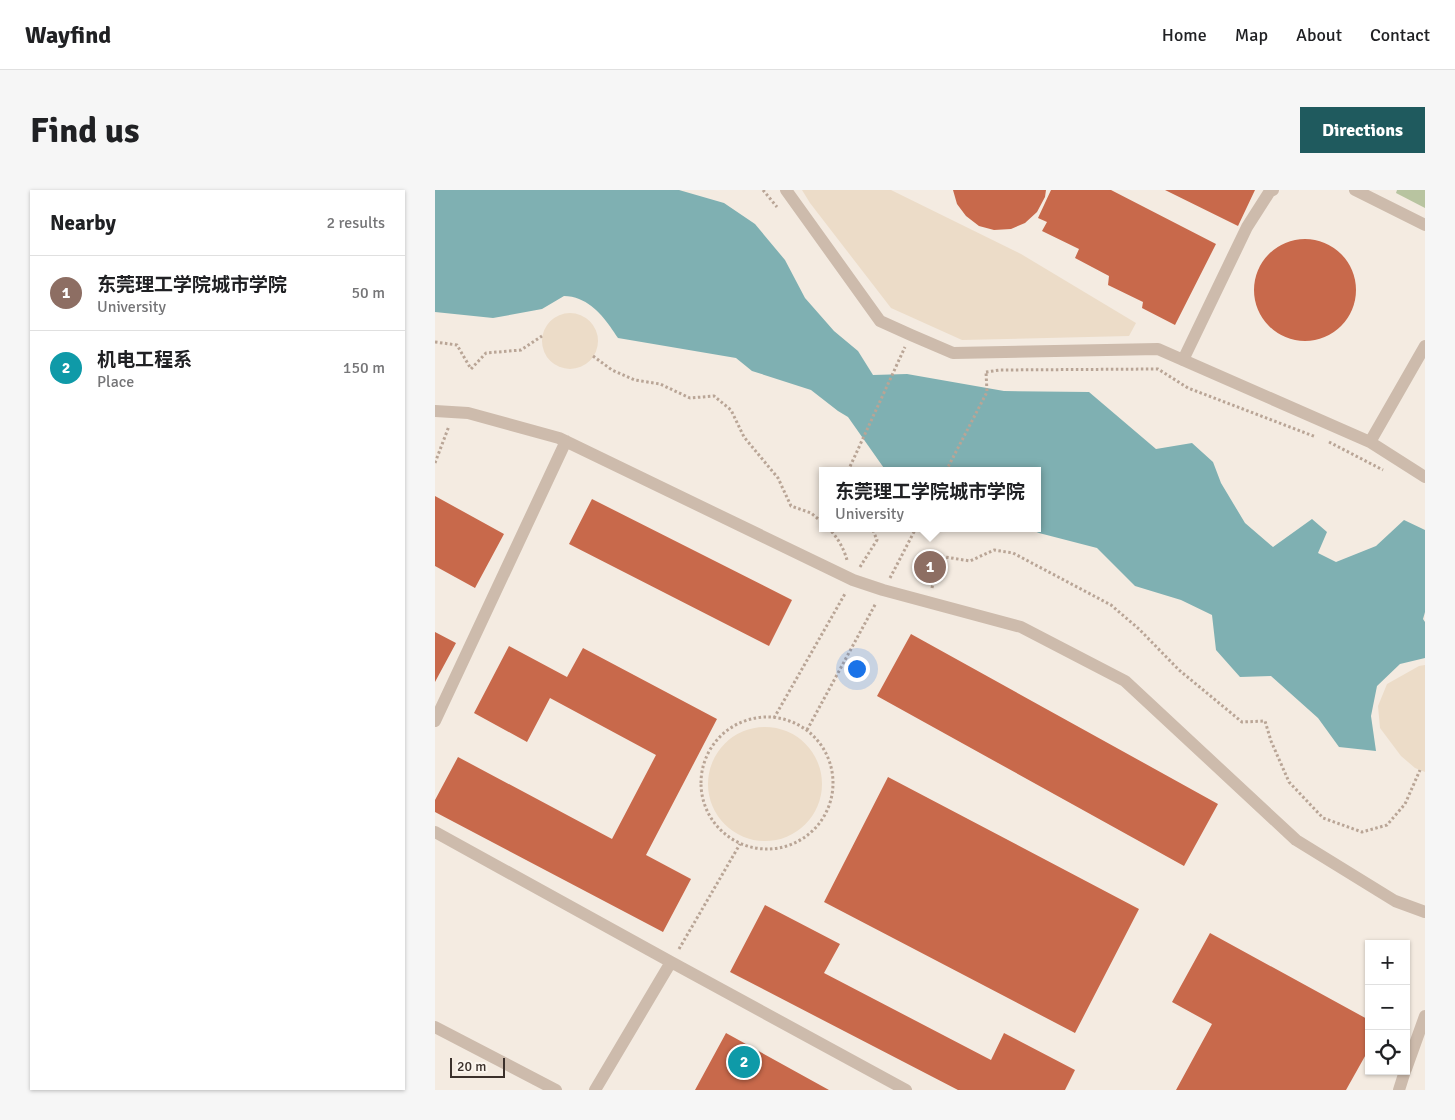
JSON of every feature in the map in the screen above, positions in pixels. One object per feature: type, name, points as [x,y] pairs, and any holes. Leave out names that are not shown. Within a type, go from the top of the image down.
[{"type":"street","points":[[786,190],[880,320],[953,353],[1158,349],[1370,442],[1425,477]]},
{"type":"street","points":[[1183,360],[1247,227],[1270,191],[1273,190]]},
{"type":"street","points":[[1356,190],[1425,225]]},
{"type":"street","points":[[1370,442],[1425,346]]},
{"type":"street","points":[[435,410],[469,413],[559,438],[853,580],[883,590],[1021,627],[1125,681],[1296,840],[1395,901],[1425,912]]},
{"type":"street","points":[[435,721],[566,441]]},
{"type":"street","points":[[435,832],[906,1090]]},
{"type":"street","points":[[595,1090],[671,962]]},
{"type":"street","points":[[1410,1059],[1425,1016]]},
{"type":"street","points":[[435,1027],[556,1090]]},
{"type":"street","points":[[1399,1090],[1404,1075]]},
{"type":"path","points":[[850,467],[911,334]]},
{"type":"path","points":[[435,342],[457,345],[471,369],[486,353],[521,350],[542,336]]},
{"type":"path","points":[[593,356],[612,370],[635,380],[660,384],[690,398],[714,396],[731,410],[744,437],[778,478],[791,506],[811,513],[819,520]]},
{"type":"path","points":[[948,467],[987,392],[986,372],[999,370],[1158,369],[1189,388],[1324,440],[1383,470]]},
{"type":"path","points":[[435,463],[454,412]]},
{"type":"path","points":[[832,532],[845,553],[853,580]]},
{"type":"path","points":[[774,718],[877,540],[874,532]]},
{"type":"path","points":[[807,730],[914,532]]},
{"type":"path","points":[[927,602],[934,584],[939,556],[969,561],[994,550],[1013,553],[1111,605],[1139,629],[1179,670],[1242,722],[1265,721],[1271,741],[1289,782],[1323,818],[1362,832],[1387,825],[1405,804],[1420,770]]},
{"type":"path","points":[[765,716],[787,720],[807,730],[823,747],[832,768],[833,791],[827,813],[814,831],[795,844],[773,850],[751,848],[731,840],[715,826],[704,807],[700,786],[702,765],[711,746],[725,730],[744,720],[765,716]]},
{"type":"path","points":[[671,962],[739,844]]},
{"type":"green space","points":[[1397,190],[1425,190],[1425,208],[1396,193]]},
{"type":"shaded area","points":[[802,190],[891,190],[1021,254],[1136,323],[1129,336],[962,340],[891,308]]},
{"type":"shaded area","points":[[564,313],[576,313],[590,321],[598,335],[596,352],[590,361],[576,369],[564,369],[554,364],[547,357],[542,347],[542,335],[547,325],[554,318]]},
{"type":"shaded area","points":[[1425,665],[1425,772],[1415,768],[1401,756],[1380,728],[1378,706],[1387,684],[1419,666]]},
{"type":"shaded area","points":[[765,727],[787,731],[805,744],[818,762],[822,784],[818,806],[805,824],[787,837],[765,841],[743,837],[725,824],[712,806],[708,784],[712,762],[725,744],[743,731]]},
{"type":"water","points":[[435,190],[679,190],[724,203],[755,224],[785,260],[805,298],[834,331],[858,351],[873,375],[907,374],[1004,391],[1089,392],[1156,449],[1192,443],[1213,462],[1221,483],[1245,523],[1273,547],[1312,519],[1327,532],[1318,553],[1336,562],[1376,546],[1404,520],[1425,530],[1425,612],[1423,619],[1425,622],[1425,658],[1400,664],[1377,686],[1371,716],[1376,751],[1339,747],[1318,718],[1271,676],[1240,677],[1216,650],[1212,615],[1181,600],[1135,586],[1097,548],[1037,532],[1041,532],[1041,467],[883,467],[848,417],[811,390],[752,371],[736,358],[618,338],[597,310],[574,297],[564,296],[542,309],[493,318],[435,312]]},
{"type":"building","points":[[953,190],[1046,190],[1045,197],[1037,212],[1025,223],[1011,229],[994,230],[979,226],[966,216],[957,204]]},
{"type":"building","points":[[1051,190],[1111,190],[1216,244],[1175,325],[1142,308],[1143,302],[1108,285],[1109,276],[1075,258],[1079,249],[1042,231],[1047,222],[1038,218]]},
{"type":"building","points":[[1165,190],[1255,190],[1238,226]]},
{"type":"building","points":[[1305,239],[1324,243],[1341,254],[1352,271],[1356,290],[1352,309],[1341,326],[1324,337],[1305,341],[1286,337],[1269,326],[1258,309],[1254,290],[1258,271],[1269,254],[1286,243]]},
{"type":"building","points":[[435,496],[504,534],[475,588],[435,566]]},
{"type":"building","points":[[592,499],[792,600],[769,646],[569,544]]},
{"type":"building","points":[[435,632],[456,643],[435,682]]},
{"type":"building","points":[[911,634],[1218,804],[1184,866],[877,696]]},
{"type":"building","points":[[509,646],[567,677],[583,648],[717,719],[646,855],[691,879],[663,932],[435,812],[435,800],[458,757],[612,839],[656,755],[550,698],[527,742],[474,713]]},
{"type":"building","points":[[888,777],[1139,909],[1075,1033],[824,902]]},
{"type":"building","points":[[765,905],[840,944],[824,973],[991,1060],[1004,1033],[1075,1070],[1065,1090],[958,1090],[730,972]]},
{"type":"building","points":[[1210,933],[1365,1018],[1365,1056],[1346,1090],[1176,1090],[1212,1024],[1172,1002]]},
{"type":"building","points":[[726,1033],[829,1090],[695,1090]]},
{"type":"place","name":"东莞理工学院城市学院","points":[[930,567]]},
{"type":"place","name":"机电工程系","points":[[744,1062]]}]
